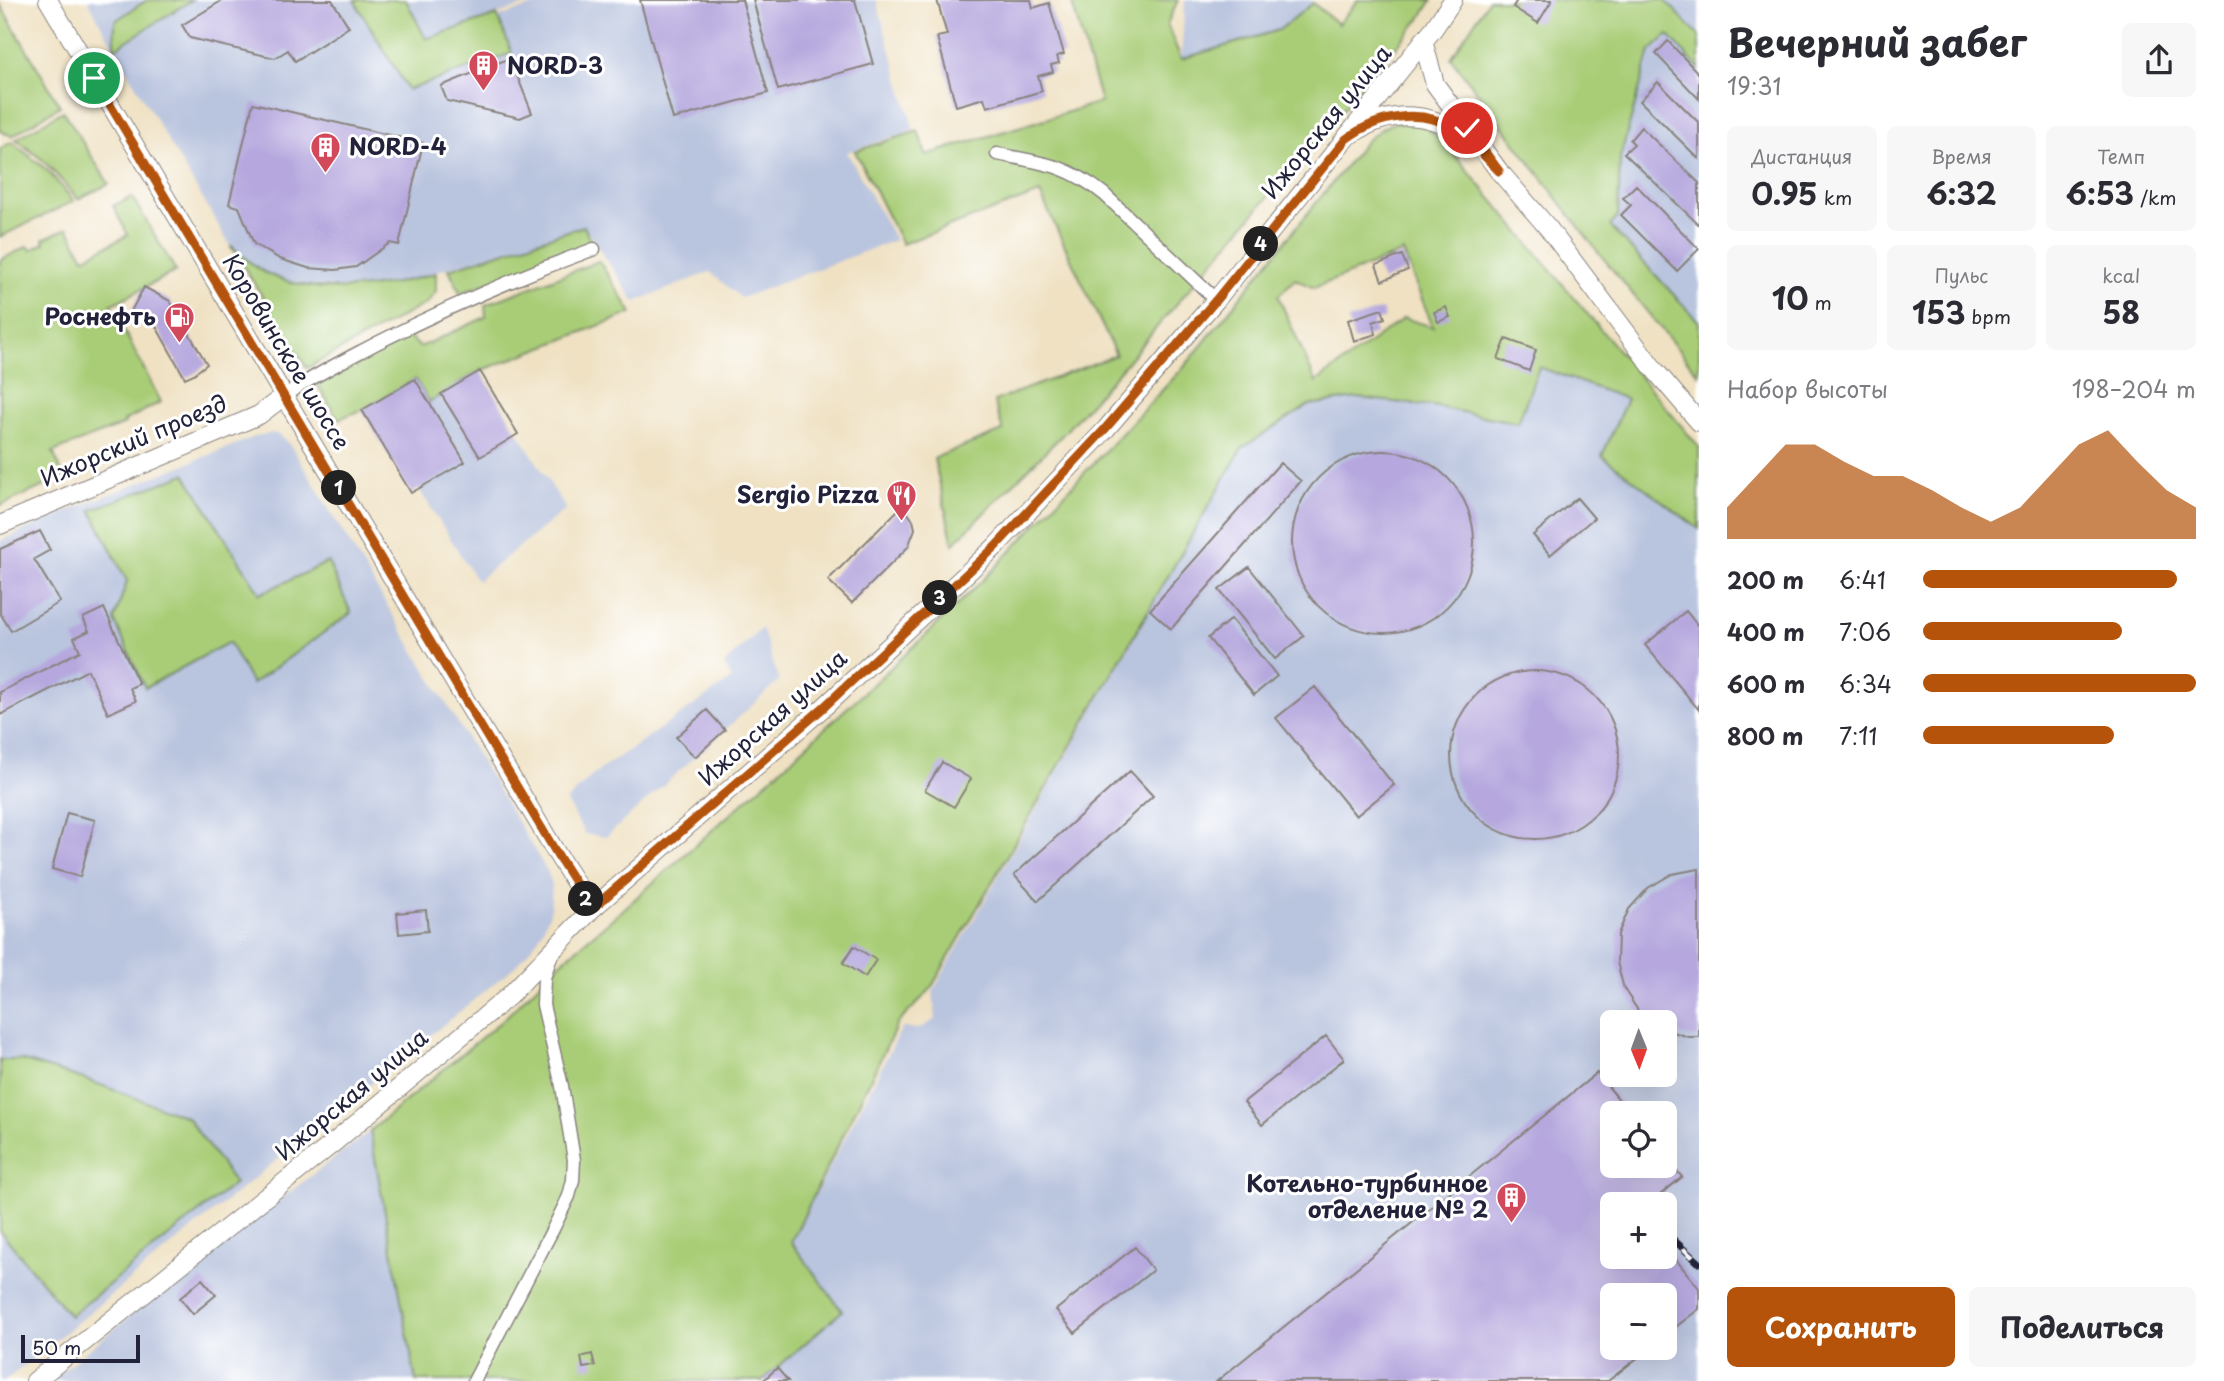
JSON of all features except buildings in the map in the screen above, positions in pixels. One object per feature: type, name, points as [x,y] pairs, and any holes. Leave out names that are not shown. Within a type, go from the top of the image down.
[{"type":"main road","name":"Коровинское шоссе","points":[[48,0],[592,909]]},
{"type":"main road","name":"Ижорская улица","points":[[35,1381],[331,1145],[509,996],[592,909],[824,707],[995,547],[1105,429],[1216,300],[1346,139],[1453,0]]},
{"type":"main road","points":[[1423,41],[1435,85],[1499,171],[1549,229],[1653,368],[1699,422]]},
{"type":"main road","points":[[1346,139],[1369,125],[1392,117],[1434,120],[1457,130],[1499,171]]},
{"type":"main road","name":"Ижорский проезд","points":[[0,525],[259,415],[284,396]]},
{"type":"street","points":[[997,155],[1054,165],[1088,181],[1216,300]]},
{"type":"street","points":[[284,396],[309,379],[438,312],[536,270],[594,249]]},
{"type":"street","points":[[474,1381],[555,1225],[569,1196],[573,1180],[574,1160],[562,1086],[543,1005],[544,978],[552,953]]},
{"type":"shaded area","points":[[88,0],[376,0],[391,53],[551,0],[876,0],[914,130],[847,152],[895,240],[741,298],[710,272],[635,302],[584,226],[405,281],[355,288],[309,285],[276,277],[262,271],[230,245]]},
{"type":"shaded area","points":[[406,0],[540,0],[426,39]]},
{"type":"shaded area","points":[[1185,0],[1312,0],[1313,3],[1279,30],[1181,60]]},
{"type":"shaded area","points":[[1665,0],[1699,0],[1699,36]]},
{"type":"shaded area","points":[[1668,35],[1699,69],[1699,322],[1610,226],[1618,217],[1620,158],[1650,51]]},
{"type":"shaded area","points":[[1538,366],[1628,400],[1602,456],[1699,529],[1699,1381],[762,1381],[842,1311],[791,1242],[902,1028],[919,1029],[936,1019],[933,991],[1242,448],[1309,405],[1357,398],[1432,406]]},
{"type":"shaded area","points":[[480,371],[566,509],[477,581],[419,489],[411,493],[362,410],[415,379],[429,401]]},
{"type":"shaded area","points":[[273,433],[280,435],[291,446],[547,871],[552,884],[550,913],[538,939],[518,964],[5,1381],[0,1381],[0,541],[65,512],[257,436]]},
{"type":"shaded area","points":[[762,628],[779,681],[606,837],[585,834],[566,801],[594,774],[732,679],[724,664]]},
{"type":"shaded area","points":[[370,1131],[416,1381],[50,1381],[173,1281]]},
{"type":"green space","points":[[147,0],[192,0],[114,49],[115,21]]},
{"type":"green space","points":[[354,0],[406,0],[426,39],[497,15],[512,53],[408,90]]},
{"type":"green space","points":[[1071,0],[1178,0],[1167,24],[1181,59],[1279,30],[1313,3],[1338,24],[1358,0],[1432,0],[1420,19],[1121,369],[1064,433],[953,544],[934,458],[1003,431],[994,401],[1116,355],[1040,193],[902,244],[855,151],[918,131],[926,155],[1101,102]]},
{"type":"green space","points":[[1489,0],[1665,0],[1699,36],[1699,69],[1668,35],[1650,51],[1620,158],[1618,217],[1610,226],[1699,322],[1699,375],[1598,252],[1451,58]]},
{"type":"green space","points":[[0,4],[60,106],[12,136],[0,131]]},
{"type":"green space","points":[[63,111],[109,184],[78,199],[45,162],[16,139]]},
{"type":"green space","points":[[1393,123],[1424,126],[1443,141],[1699,447],[1699,529],[1602,456],[1627,399],[1539,367],[1518,423],[1432,406],[1357,398],[1309,405],[1242,448],[930,990],[898,1023],[791,1242],[842,1311],[762,1381],[416,1381],[370,1131],[506,1017],[559,964],[772,777],[993,570],[1185,366],[1365,142]],"holes":[[[1403,252],[1433,327],[1404,318],[1316,382],[1278,296],[1295,279],[1314,288]]]},
{"type":"green space","points":[[12,142],[47,170],[74,201],[0,237],[0,149]]},
{"type":"green space","points":[[132,197],[176,271],[111,305],[161,402],[124,421],[125,424],[53,452],[64,477],[0,506],[0,260],[28,246],[31,250],[45,243],[43,239],[68,228],[84,258],[128,235],[113,206]]},
{"type":"green space","points":[[584,226],[592,245],[460,293],[449,269]]},
{"type":"green space","points":[[230,245],[264,272],[305,285],[327,288],[372,287],[436,273],[436,291],[427,303],[307,368]]},
{"type":"green space","points":[[599,261],[632,313],[480,371],[429,402],[415,379],[362,410],[338,419],[316,382],[408,336],[420,347],[486,317],[485,305]]},
{"type":"green space","points":[[185,474],[260,594],[328,562],[351,613],[252,684],[229,642],[145,688],[114,620],[127,581],[91,510]]},
{"type":"green space","points":[[0,1060],[21,1060],[87,1080],[187,1117],[235,1183],[70,1316],[0,1231]]},
{"type":"railway","points":[[1677,1243],[1699,1263]]},
{"type":"place","name":"NORD-3","points":[[484,93]]},
{"type":"place","name":"NORD-4","points":[[326,174]]},
{"type":"place","name":"Роснефть","points":[[179,344]]},
{"type":"place","name":"Sergio Pizza","points":[[902,522]]},
{"type":"place","name":"Котельно-турбинное отделение № 2","points":[[1511,1224]]},
{"type":"route","points":[[94,78],[592,909],[824,707],[995,547],[1105,429],[1216,300],[1346,139],[1369,125],[1392,117],[1434,120],[1457,130],[1499,171],[1467,128]]}]
